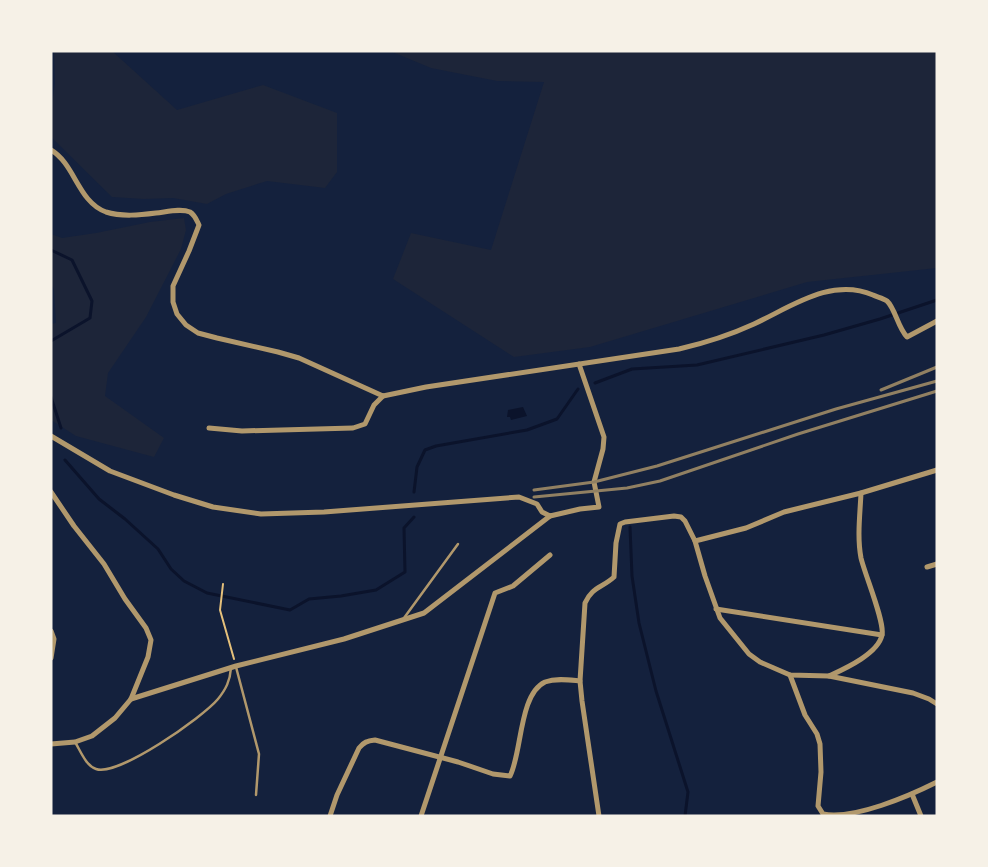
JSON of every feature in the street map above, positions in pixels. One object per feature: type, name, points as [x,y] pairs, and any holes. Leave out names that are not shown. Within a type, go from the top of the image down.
[{"type":"street","points":[[51,150],[58,154],[66,164],[85,195],[105,211],[120,215],[134,215],[179,211],[190,212],[196,218],[199,225],[190,251],[173,286],[173,302],[177,314],[186,325],[198,333],[299,358],[383,396]]},
{"type":"street","points":[[208,428],[242,431],[353,428],[365,424],[374,405],[383,396],[435,386],[678,349],[714,340],[754,324],[809,297],[828,291],[856,290],[867,292],[888,302],[903,333],[907,337],[937,321]]},
{"type":"street","points":[[131,699],[234,667],[344,639],[424,613],[550,516],[599,507],[594,482],[604,449],[604,437],[579,364]]},
{"type":"street","points":[[51,436],[110,471],[174,495],[213,507],[261,514],[324,512],[519,497],[537,504],[542,512],[550,516]]},
{"type":"street","points":[[695,541],[746,528],[784,512],[861,493],[937,470]]},
{"type":"street","points":[[51,492],[74,526],[104,564],[125,599],[146,628],[150,640],[148,657],[131,699],[106,727],[92,736],[75,742],[51,744]]},
{"type":"street","points":[[829,676],[863,658],[875,646],[882,635],[880,617],[865,576],[861,555],[859,531],[861,493]]},
{"type":"street","points":[[599,816],[580,681],[585,603],[588,595],[594,589],[614,577],[616,543],[620,524],[625,522],[674,516],[681,517],[685,521],[695,541],[720,618],[749,654],[760,662],[790,675],[829,676],[913,693],[930,699],[937,704]]},
{"type":"street","points":[[421,816],[484,621],[495,593],[513,586],[550,555]]},
{"type":"street","points":[[927,567],[937,564]]},
{"type":"street","points":[[716,609],[882,635]]},
{"type":"street","points":[[51,631],[54,639],[51,658]]},
{"type":"street","points":[[790,675],[805,715],[817,734],[820,744],[821,772],[818,806],[823,814],[838,816],[872,809],[937,782]]},
{"type":"street","points":[[330,816],[337,795],[359,748],[368,741],[375,740],[493,774],[510,776],[514,768],[521,724],[534,693],[545,682],[562,680],[580,681]]},
{"type":"street","points":[[912,794],[921,816]]},
{"type":"lane","points":[[403,620],[458,544]]},
{"type":"lane","points":[[75,742],[93,768],[106,770],[127,762],[180,730],[207,710],[228,684],[234,667]]},
{"type":"lane","points":[[234,667],[259,754],[256,795]]},
{"type":"path","points":[[223,584],[220,610],[234,667]]},
{"type":"shaded area","points":[[54,51],[112,51],[177,110],[263,85],[337,113],[337,172],[325,188],[267,181],[226,194],[207,204],[173,198],[112,197],[51,137],[51,108],[55,84]]},
{"type":"shaded area","points":[[390,51],[937,51],[937,268],[807,282],[590,347],[514,357],[393,279],[411,233],[491,250],[544,82],[497,81],[431,68]]},
{"type":"shaded area","points":[[184,218],[186,230],[181,249],[146,317],[108,373],[105,396],[164,438],[154,457],[76,436],[51,420],[51,324],[56,323],[54,290],[51,283],[51,234],[62,238],[150,222]]},
{"type":"shaded area","points":[[523,407],[527,416],[511,420],[510,417],[507,417],[508,410]]},
{"type":"waterway","points":[[51,250],[72,260],[92,301],[90,318],[51,341]]},
{"type":"waterway","points":[[595,383],[632,369],[697,365],[824,335],[937,300]]},
{"type":"waterway","points":[[414,492],[417,467],[425,450],[436,446],[527,430],[557,419],[578,389]]},
{"type":"waterway","points":[[51,397],[61,428]]},
{"type":"waterway","points":[[65,460],[99,499],[125,519],[158,549],[171,569],[184,581],[207,593],[290,610],[309,599],[376,590],[405,572],[404,528],[414,517]]},
{"type":"waterway","points":[[630,527],[632,576],[639,623],[656,691],[688,792],[685,816]]},
{"type":"railway","points":[[881,390],[937,367]]},
{"type":"railway","points":[[534,490],[594,482],[657,466],[836,409],[937,381]]},
{"type":"railway","points":[[534,497],[627,488],[660,481],[798,434],[937,391]]}]
